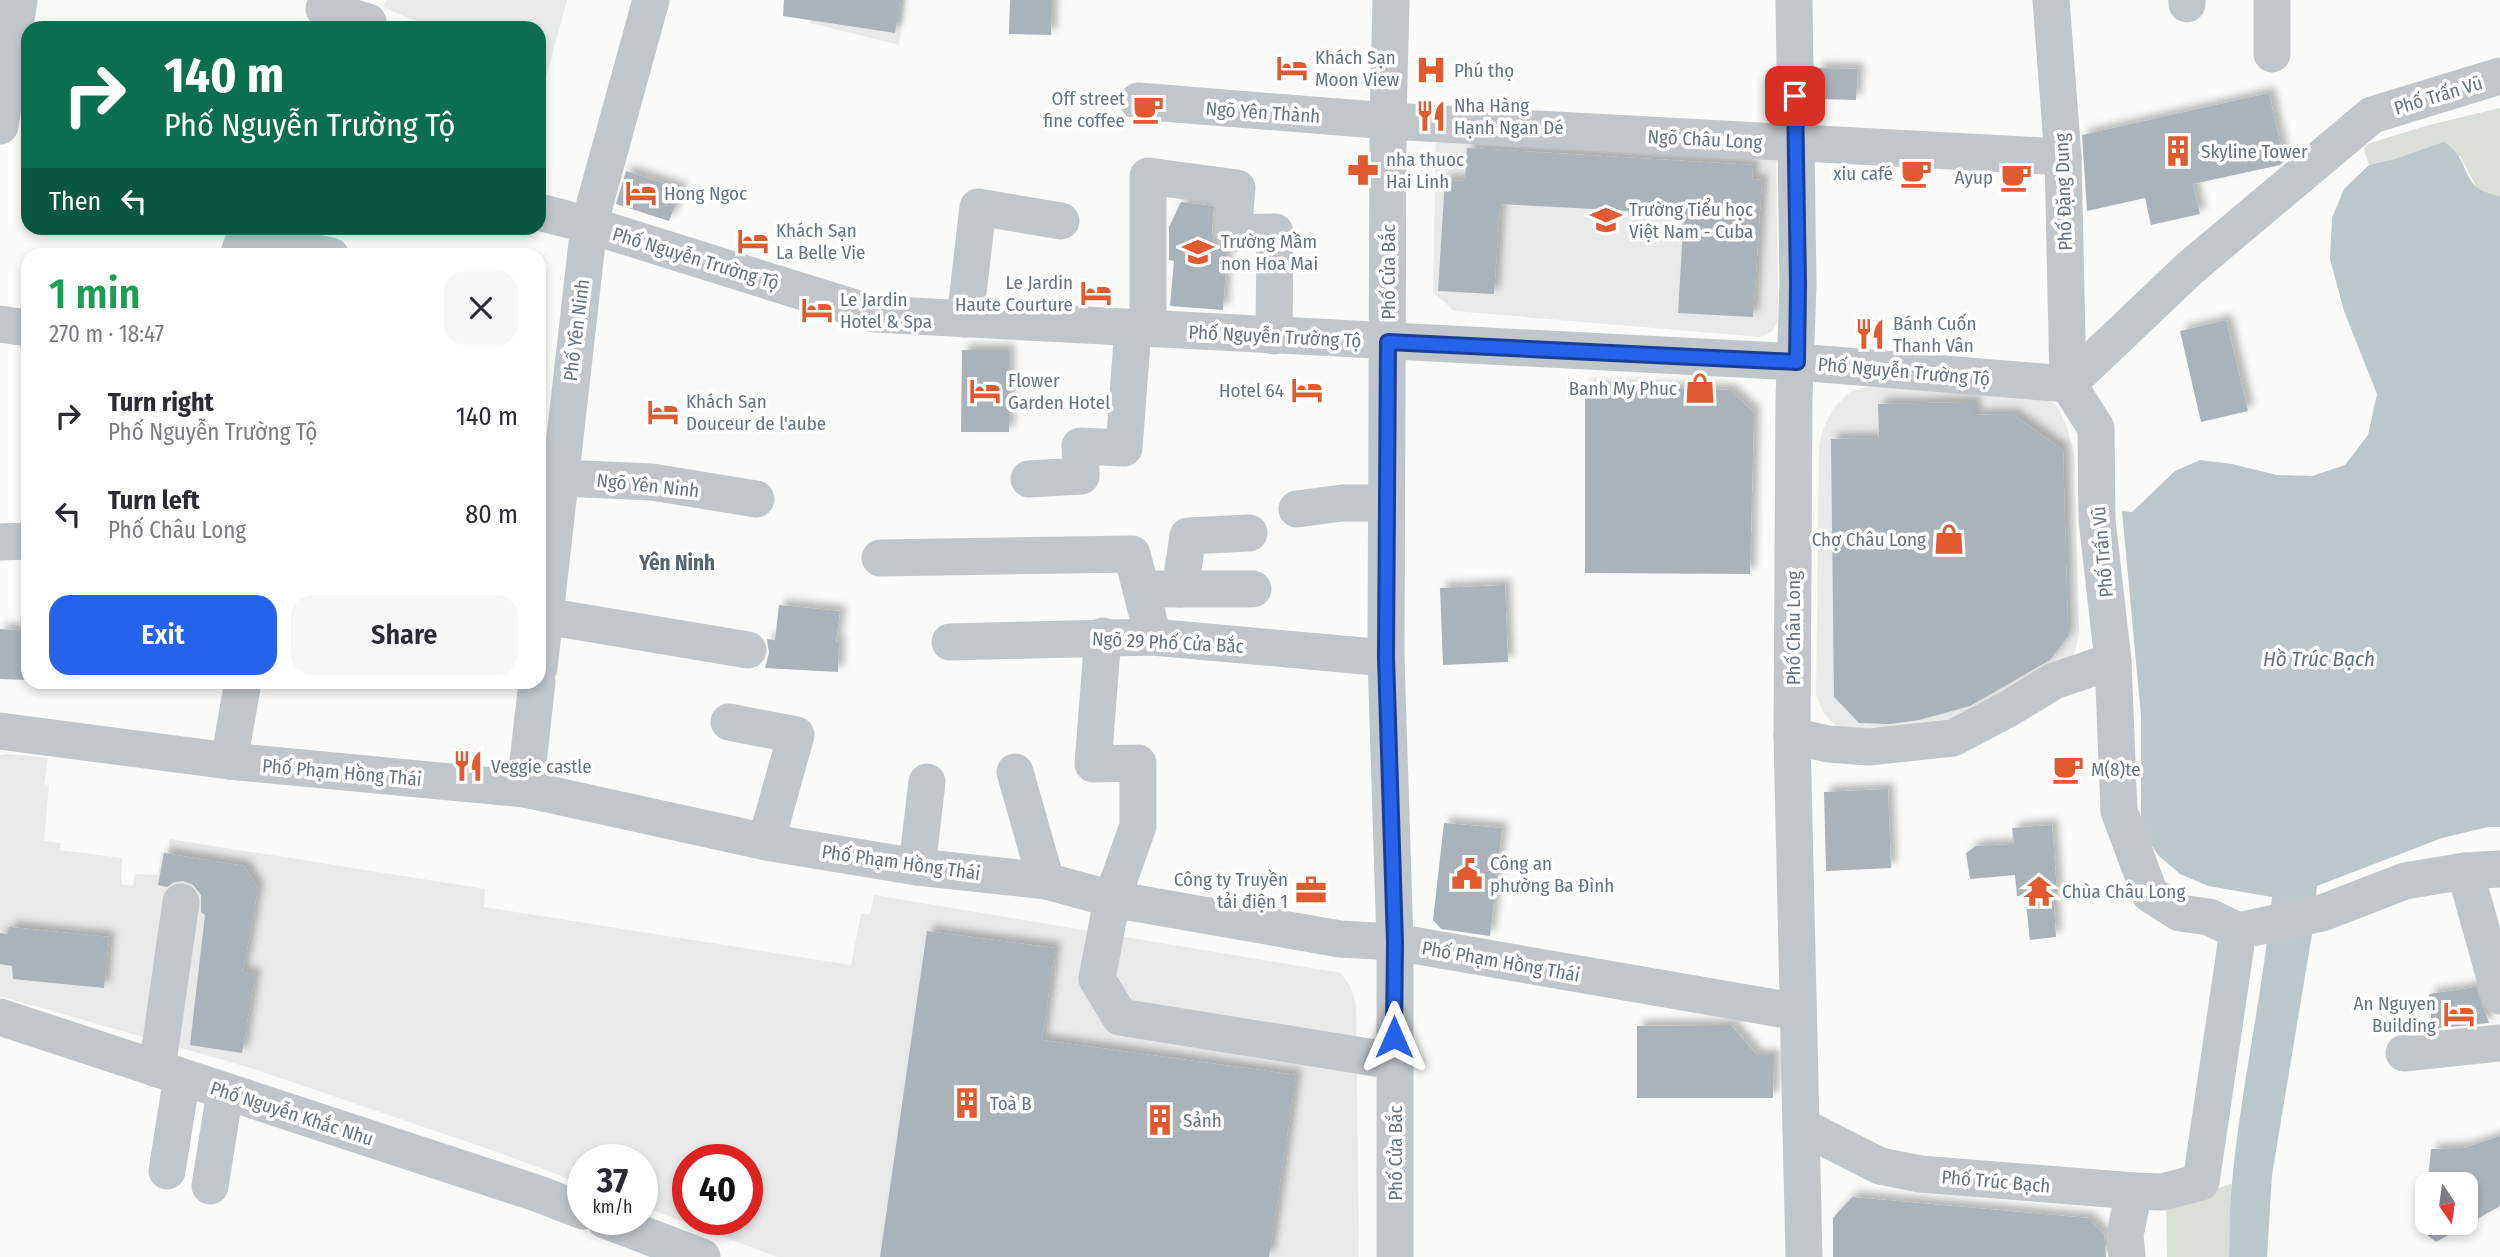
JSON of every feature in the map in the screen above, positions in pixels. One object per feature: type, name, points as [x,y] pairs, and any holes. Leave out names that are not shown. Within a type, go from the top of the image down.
[{"type":"street","points":[[0,126],[12,77],[19,0]]},
{"type":"street","name":"Phố Yên Ninh","points":[[546,537],[549,478],[589,225],[651,0]]},
{"type":"street","name":"Phố Cửa Bắc","points":[[1391,0],[1385,503],[1386,658],[1395,942],[1395,1257]]},
{"type":"street","name":"Phố Châu Long","points":[[1794,0],[1798,284],[1794,399],[1792,736],[1804,1257]]},
{"type":"street","name":"Phố Đặng Dung","points":[[2051,0],[2063,158],[2068,384]]},
{"type":"street","points":[[2272,0],[2272,54]]},
{"type":"street","points":[[324,9],[365,21]]},
{"type":"street","name":"Phố Trấn Vũ","points":[[2238,931],[2208,918],[2180,912],[2150,894],[2119,811],[2113,661],[2097,520],[2096,428],[2068,384],[2190,268],[2372,115],[2500,76]]},
{"type":"street","name":"Ngõ Yên Thành","points":[[1138,101],[1388,121]]},
{"type":"street","name":"Ngõ Châu Long","points":[[1388,121],[2063,158]]},
{"type":"street","points":[[1029,479],[1081,476],[1080,446],[1124,448],[1140,328],[1148,176],[1237,188],[1233,233],[1275,232],[1274,336]]},
{"type":"street","points":[[965,319],[978,207],[1060,221]]},
{"type":"street","name":"Phố Nguyễn Trường Tộ","points":[[546,214],[874,314],[1797,362],[2068,384]]},
{"type":"street","points":[[248,235],[295,248]]},
{"type":"street","points":[[0,324],[21,327]]},
{"type":"street","name":"Ngõ Yên Ninh","points":[[549,478],[652,482],[756,499]]},
{"type":"street","points":[[1297,509],[1342,503],[1385,503]]},
{"type":"street","points":[[1180,589],[1188,536],[1249,533]]},
{"type":"street","points":[[0,542],[21,541]]},
{"type":"street","points":[[880,558],[1132,554],[1153,637]]},
{"type":"street","points":[[1141,589],[1253,589]]},
{"type":"street","points":[[546,616],[748,650]]},
{"type":"street","points":[[1103,636],[1093,764],[1138,763],[1138,826],[1112,899],[1097,979],[1120,1017],[1394,1061]]},
{"type":"street","name":"Ngõ 29 Phố Cửa Bắc","points":[[950,642],[1103,636],[1153,637],[1386,658]]},
{"type":"street","points":[[1792,736],[1828,744],[1869,747],[1953,738],[2054,681],[2113,661]]},
{"type":"street","points":[[229,761],[242,689]]},
{"type":"street","points":[[525,789],[536,689]]},
{"type":"street","points":[[729,722],[796,735],[766,842]]},
{"type":"street","name":"Phố Phạm Hồng Thái","points":[[0,731],[229,761],[525,789],[766,842],[917,867],[1046,881],[1112,899],[1339,939],[1395,942],[1798,1012]]},
{"type":"street","points":[[1015,772],[1046,881]]},
{"type":"street","points":[[917,867],[927,782]]},
{"type":"street","points":[[2238,931],[2322,913],[2405,881],[2483,870],[2475,911],[2500,996]]},
{"type":"street","points":[[167,1171],[169,1073],[180,902]]},
{"type":"street","name":"Phố Trúc Bạch","points":[[1801,1126],[1880,1166],[1920,1174],[2162,1192],[2201,1182],[2238,931]]},
{"type":"street","name":"Phố Nguyễn Khắc Nhu","points":[[0,1017],[567,1205]]},
{"type":"street","points":[[2404,1053],[2500,1043]]},
{"type":"street","points":[[210,1186],[226,1092]]},
{"type":"street","points":[[2127,1257],[2125,1235],[2134,1191]]},
{"type":"street","points":[[645,1235],[702,1257]]},
{"type":"shaded area","points":[[387,0],[567,0],[546,77],[546,21],[416,21],[383,7]]},
{"type":"shaded area","points":[[815,0],[905,0],[899,45],[810,23]]},
{"type":"shaded area","points":[[2500,108],[2500,197],[2477,188],[2460,156],[2395,159],[2369,165],[2364,150],[2370,143]]},
{"type":"shaded area","name":"Trường Tiểu học Việt Nam - Cuba","points":[[1436,130],[1776,149],[1778,321],[1772,331],[1761,337],[1454,311],[1433,292]]},
{"type":"shaded area","name":"Chợ Châu Long","points":[[1888,382],[2032,392],[2055,404],[2067,426],[2074,454],[2079,632],[2076,649],[2068,662],[1936,732],[1837,727],[1825,715],[1816,696],[1819,446],[1823,429],[1833,409],[1851,391]]},
{"type":"shaded area","points":[[7,754],[48,758],[44,784],[49,785],[44,841],[61,843],[60,850],[122,858],[121,884],[133,886],[135,874],[158,875],[161,853],[168,852],[170,839],[485,889],[484,907],[851,965],[861,914],[870,914],[874,895],[1341,973],[1350,986],[1356,1003],[1359,1257],[777,1257],[719,1235],[763,1235],[763,1144],[672,1144],[672,1217],[658,1212],[658,1144],[567,1144],[567,1178],[254,1069],[0,996],[0,755]]},
{"type":"shaded area","points":[[2231,1184],[2229,1257],[2167,1257],[2166,1204]]},
{"type":"water","name":"Hồ Trúc Bạch","points":[[2444,142],[2456,153],[2473,183],[2480,189],[2500,197],[2500,827],[2488,827],[2442,838],[2317,886],[2312,934],[2272,1175],[2267,1257],[2229,1257],[2230,1201],[2236,1146],[2272,897],[2208,886],[2180,874],[2159,856],[2141,830],[2141,716],[2122,511],[2132,512],[2175,471],[2200,460],[2232,464],[2277,475],[2312,476],[2345,465],[2368,435],[2377,394],[2344,311],[2330,259],[2332,218],[2344,189],[2369,165]]},
{"type":"building","points":[[784,0],[900,0],[895,33],[783,16]]},
{"type":"building","points":[[1010,0],[1052,0],[1051,35],[1009,34]]},
{"type":"building","points":[[1817,68],[1858,69],[1856,100],[1816,99]]},
{"type":"building","name":"Skyline Tower","points":[[2269,93],[2284,161],[2280,165],[2193,184],[2200,214],[2151,225],[2145,198],[2087,211],[2082,135]]},
{"type":"building","points":[[1467,148],[1753,165],[1752,179],[1762,180],[1753,317],[1678,313],[1684,214],[1500,204],[1494,294],[1438,291],[1445,180],[1465,181]]},
{"type":"building","name":"Hong Ngoc","points":[[626,171],[682,189],[669,221],[616,204]]},
{"type":"building","name":"Trường Mầm non Hoa Mai","points":[[1181,202],[1214,206],[1214,242],[1222,251],[1227,252],[1223,310],[1170,306],[1174,261],[1169,260],[1169,227]]},
{"type":"building","points":[[2226,320],[2248,411],[2201,422],[2180,331]]},
{"type":"building","name":"Flower Garden Hotel","points":[[962,350],[1009,350],[1009,432],[961,432]]},
{"type":"building","points":[[1585,387],[1730,390],[1754,413],[1750,574],[1585,573]]},
{"type":"building","name":"Chợ Châu Long","points":[[1975,402],[1975,415],[2012,414],[2063,450],[2068,636],[2050,660],[1970,706],[1919,720],[1890,724],[1859,723],[1834,697],[1831,439],[1879,438],[1878,404]]},
{"type":"building","points":[[1505,585],[1508,662],[1443,665],[1440,588]]},
{"type":"building","points":[[779,605],[840,611],[836,642],[839,642],[838,672],[765,668],[769,653],[767,639],[775,640]]},
{"type":"building","points":[[0,629],[21,630],[21,680],[0,679]]},
{"type":"building","points":[[1888,789],[1891,868],[1826,871],[1824,792]]},
{"type":"building","name":"Công an phường Ba Đình","points":[[1444,823],[1502,828],[1490,936],[1441,929],[1433,920]]},
{"type":"building","points":[[2052,825],[2057,892],[2053,892],[2056,937],[2030,940],[2025,895],[2017,896],[2015,875],[1970,879],[1966,853],[1976,846],[2014,844],[2012,828]]},
{"type":"building","points":[[164,853],[244,866],[258,888],[243,972],[255,974],[242,1053],[190,1045],[205,915],[201,912],[201,895],[193,885],[183,881],[174,882],[167,887],[158,885]]},
{"type":"building","points":[[9,927],[109,937],[104,988],[13,979],[12,966],[0,964],[0,933],[7,934]]},
{"type":"building","points":[[927,931],[1055,948],[1042,1040],[1296,1075],[1269,1257],[880,1257]]},
{"type":"building","name":"An Nguyen Building","points":[[2476,987],[2489,1023],[2432,1029],[2429,994]]},
{"type":"building","points":[[1731,1025],[1757,1055],[1774,1055],[1773,1098],[1637,1098],[1637,1026]]},
{"type":"building","points":[[2500,1136],[2500,1206],[2478,1218],[2478,1172],[2429,1172],[2431,1149],[2464,1148]]},
{"type":"building","points":[[1852,1197],[2088,1218],[2104,1234],[2106,1257],[1833,1257],[1833,1218]]},
{"type":"building","points":[[2428,1236],[2447,1236],[2436,1242]]},
{"type":"place","name":"Khách Sạn Moon View","points":[[1292,68]]},
{"type":"place","name":"Phú thọ","points":[[1431,70]]},
{"type":"place","name":"Off street fine coffee","points":[[1148,109]]},
{"type":"place","name":"Nha Hàng Hạnh Ngan Dé","points":[[1431,116]]},
{"type":"place","name":"Skyline Tower","points":[[2178,151]]},
{"type":"place","name":"nha thuoc Hai Linh","points":[[1363,170]]},
{"type":"place","name":"xiu café","points":[[1916,173]]},
{"type":"place","name":"Ayup","points":[[2016,177]]},
{"type":"place","name":"Hong Ngoc","points":[[641,193]]},
{"type":"place","name":"Trường Tiểu học Việt Nam - Cuba","points":[[1606,220]]},
{"type":"place","name":"Khách Sạn La Belle Vie","points":[[753,241]]},
{"type":"place","name":"Trường Mầm non Hoa Mai","points":[[1198,252]]},
{"type":"place","name":"Le Jardin Haute Courture","points":[[1096,293]]},
{"type":"place","name":"Le Jardin Hotel & Spa","points":[[817,310]]},
{"type":"place","name":"Bánh Cuốn Thanh Vân","points":[[1870,334]]},
{"type":"place","name":"Banh My Phuc","points":[[1700,388]]},
{"type":"place","name":"Hotel 64","points":[[1307,390]]},
{"type":"place","name":"Flower Garden Hotel","points":[[985,391]]},
{"type":"place","name":"Khách Sạn Douceur de l'aube","points":[[663,412]]},
{"type":"place","name":"Chợ Châu Long","points":[[1949,539]]},
{"type":"place","name":"Veggie castle","points":[[468,766]]},
{"type":"place","name":"M(8)te","points":[[2068,769]]},
{"type":"place","name":"Công an phường Ba Đình","points":[[1467,874]]},
{"type":"place","name":"Công ty Truyền tải điện 1","points":[[1311,890]]},
{"type":"place","name":"Chùa Châu Long","points":[[2039,891]]},
{"type":"place","name":"An Nguyen Building","points":[[2459,1014]]},
{"type":"place","name":"Toà B","points":[[967,1103]]},
{"type":"place","name":"Sảnh","points":[[1160,1120]]},
{"type":"district","name":"Yên Ninh","points":[[677,563]]},
{"type":"route","points":[[1394,1037],[1395,942],[1386,658],[1388,342],[1797,362],[1795,96]]}]
